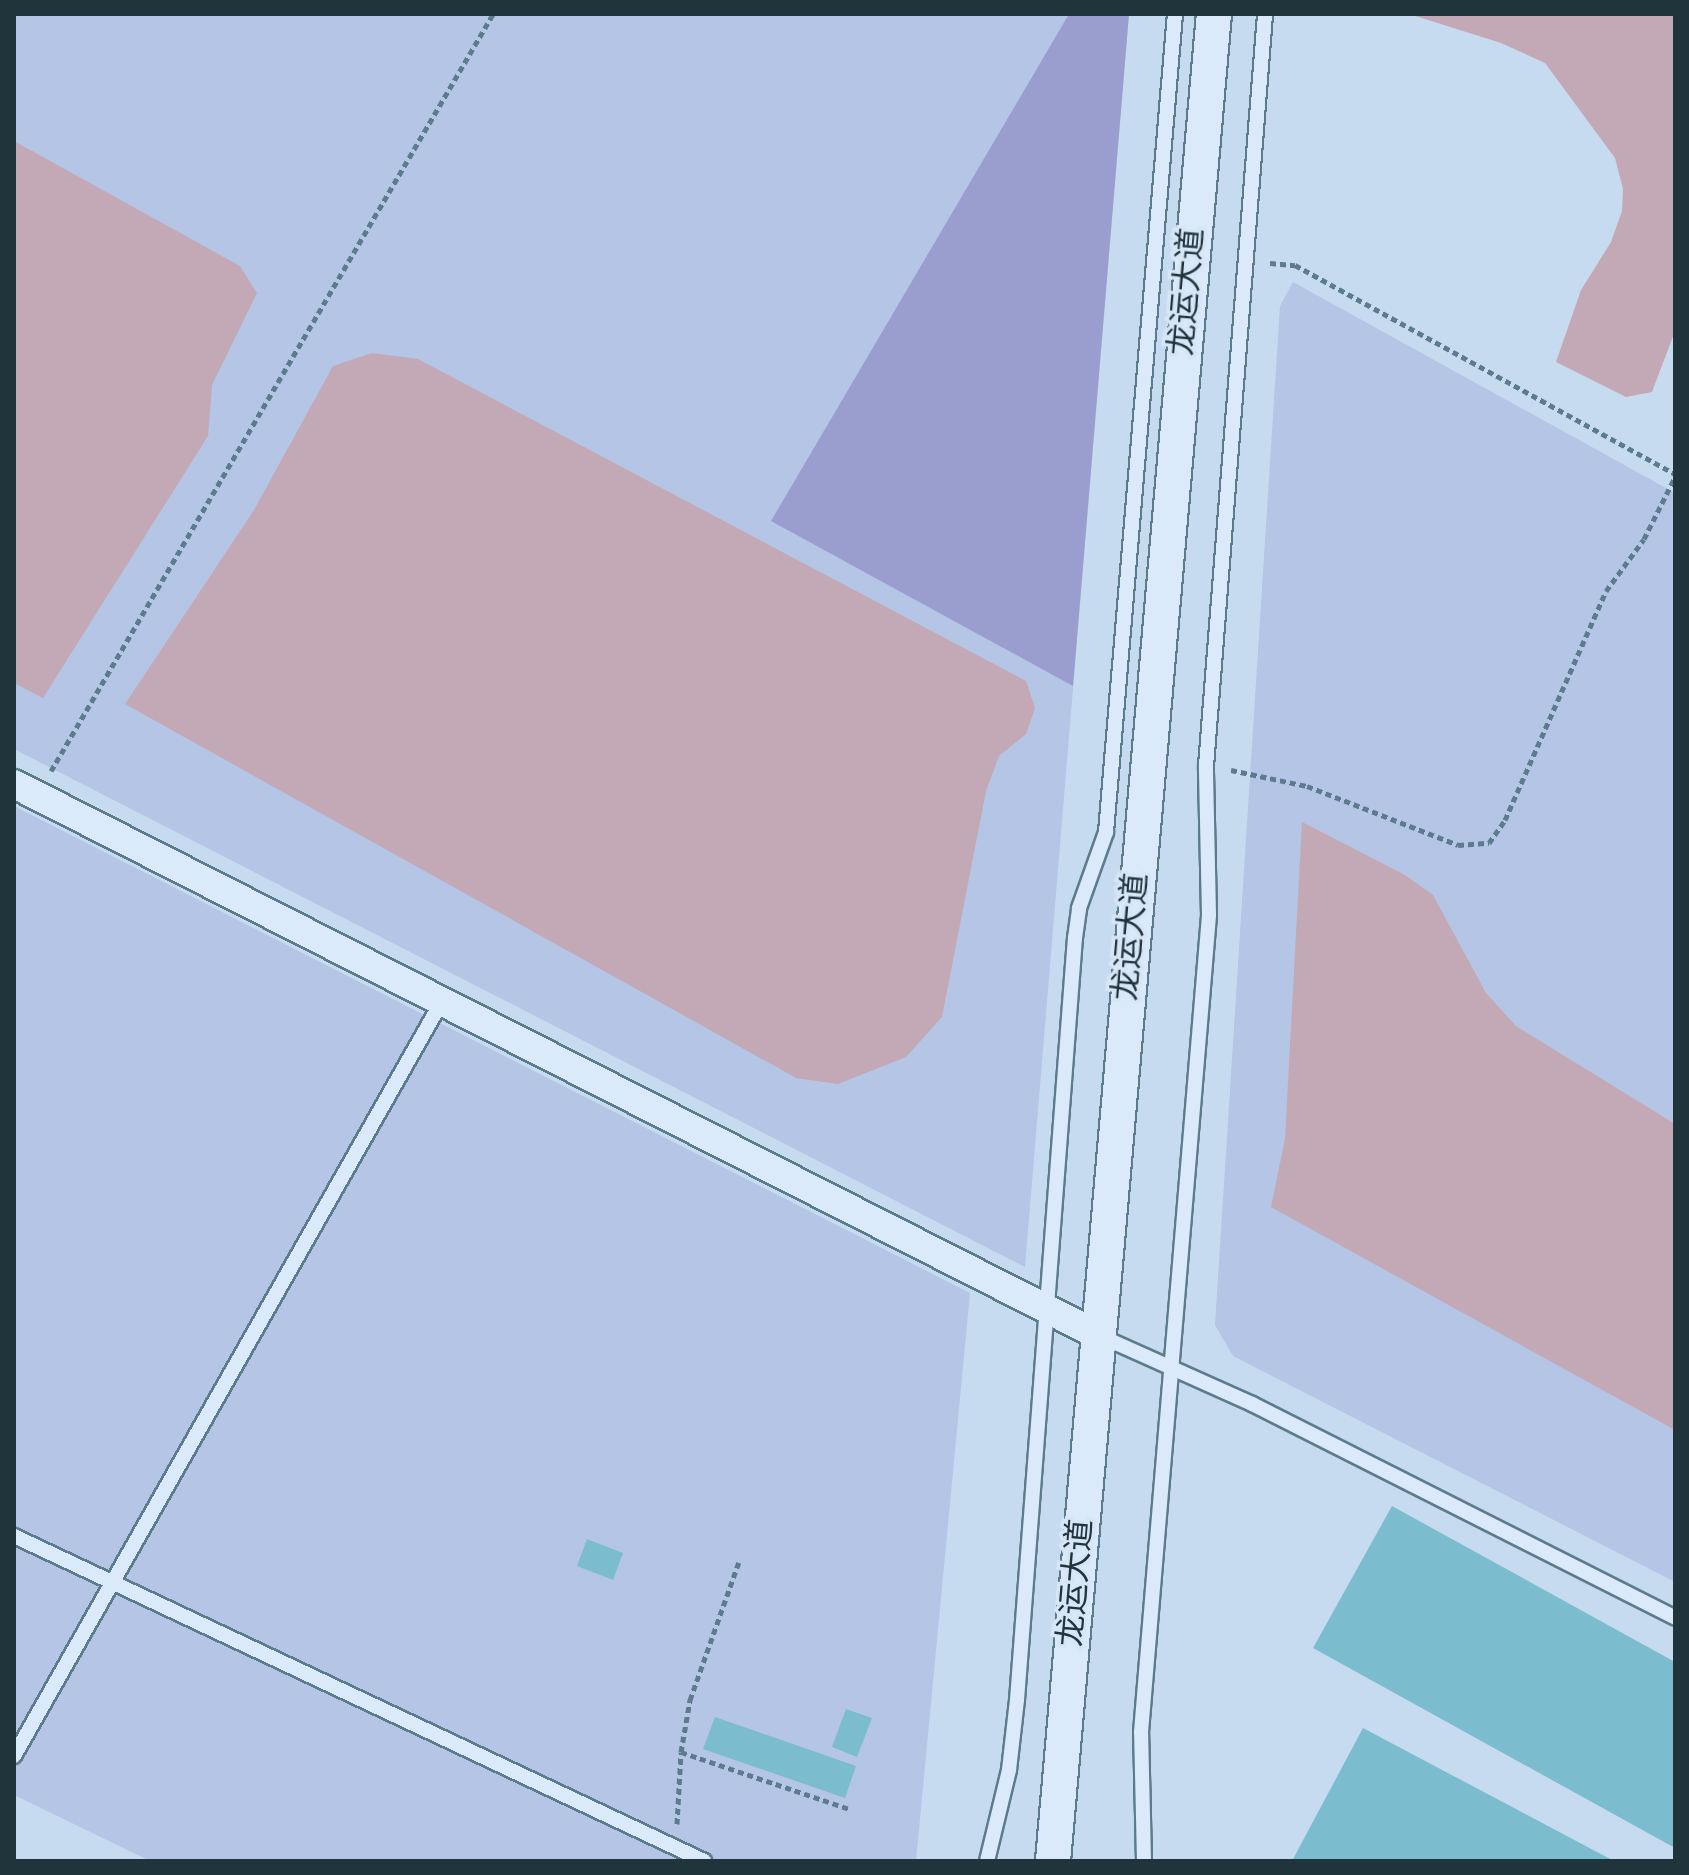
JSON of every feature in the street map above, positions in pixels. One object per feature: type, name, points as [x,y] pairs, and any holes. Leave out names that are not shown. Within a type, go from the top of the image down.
[{"type":"street","name":"龙运大道","points":[[1053,1861],[1214,14]]},
{"type":"street","points":[[25,790],[1098,1335]]},
{"type":"lane","points":[[987,1861],[1009,1770],[1017,1700],[1075,938],[1079,908],[1106,832],[1175,14]]},
{"type":"lane","points":[[1144,1861],[1141,1732],[1167,1367],[1209,915],[1206,766],[1243,261],[1265,14]]},
{"type":"lane","points":[[14,1756],[442,1001]]},
{"type":"lane","points":[[1098,1335],[1675,1618]]},
{"type":"lane","points":[[14,1536],[704,1861]]},
{"type":"path","points":[[25,790],[493,14]]},
{"type":"path","points":[[1206,766],[1307,786],[1458,845],[1489,843],[1505,820],[1606,591],[1644,539],[1675,475],[1295,265],[1243,261]]},
{"type":"path","points":[[678,1849],[681,1752],[703,1657],[739,1562]]},
{"type":"path","points":[[681,1752],[849,1809]]},
{"type":"shaded area","points":[[14,14],[1129,14],[1025,1267],[14,749]]},
{"type":"shaded area","points":[[1069,14],[1129,14],[1073,686],[771,521]]},
{"type":"shaded area","points":[[1409,14],[1675,14],[1675,331],[1652,392],[1626,397],[1556,362],[1581,290],[1611,242],[1622,211],[1623,189],[1615,158],[1545,63],[1501,43]]},
{"type":"shaded area","points":[[14,141],[240,266],[257,293],[212,385],[208,436],[43,698],[14,683]]},
{"type":"shaded area","points":[[1293,282],[1675,493],[1675,1582],[1233,1356],[1215,1325],[1280,306]]},
{"type":"shaded area","points":[[372,353],[418,359],[1026,681],[1035,708],[1026,734],[999,756],[986,791],[942,1017],[906,1057],[838,1084],[796,1078],[125,704],[254,510],[333,366]]},
{"type":"shaded area","points":[[14,806],[970,1293],[916,1861],[150,1861],[14,1795]]},
{"type":"shaded area","points":[[1302,822],[1405,875],[1433,895],[1486,993],[1516,1026],[1675,1124],[1675,1430],[1271,1207],[1285,1139]]},
{"type":"building","points":[[1392,1506],[1675,1662],[1675,1848],[1313,1648]]},
{"type":"building","points":[[587,1539],[623,1553],[613,1580],[577,1566]]},
{"type":"building","points":[[846,1709],[872,1718],[857,1757],[832,1747]]},
{"type":"building","points":[[715,1717],[856,1766],[845,1798],[703,1749]]},
{"type":"building","points":[[1363,1728],[1614,1861],[1292,1861]]}]
